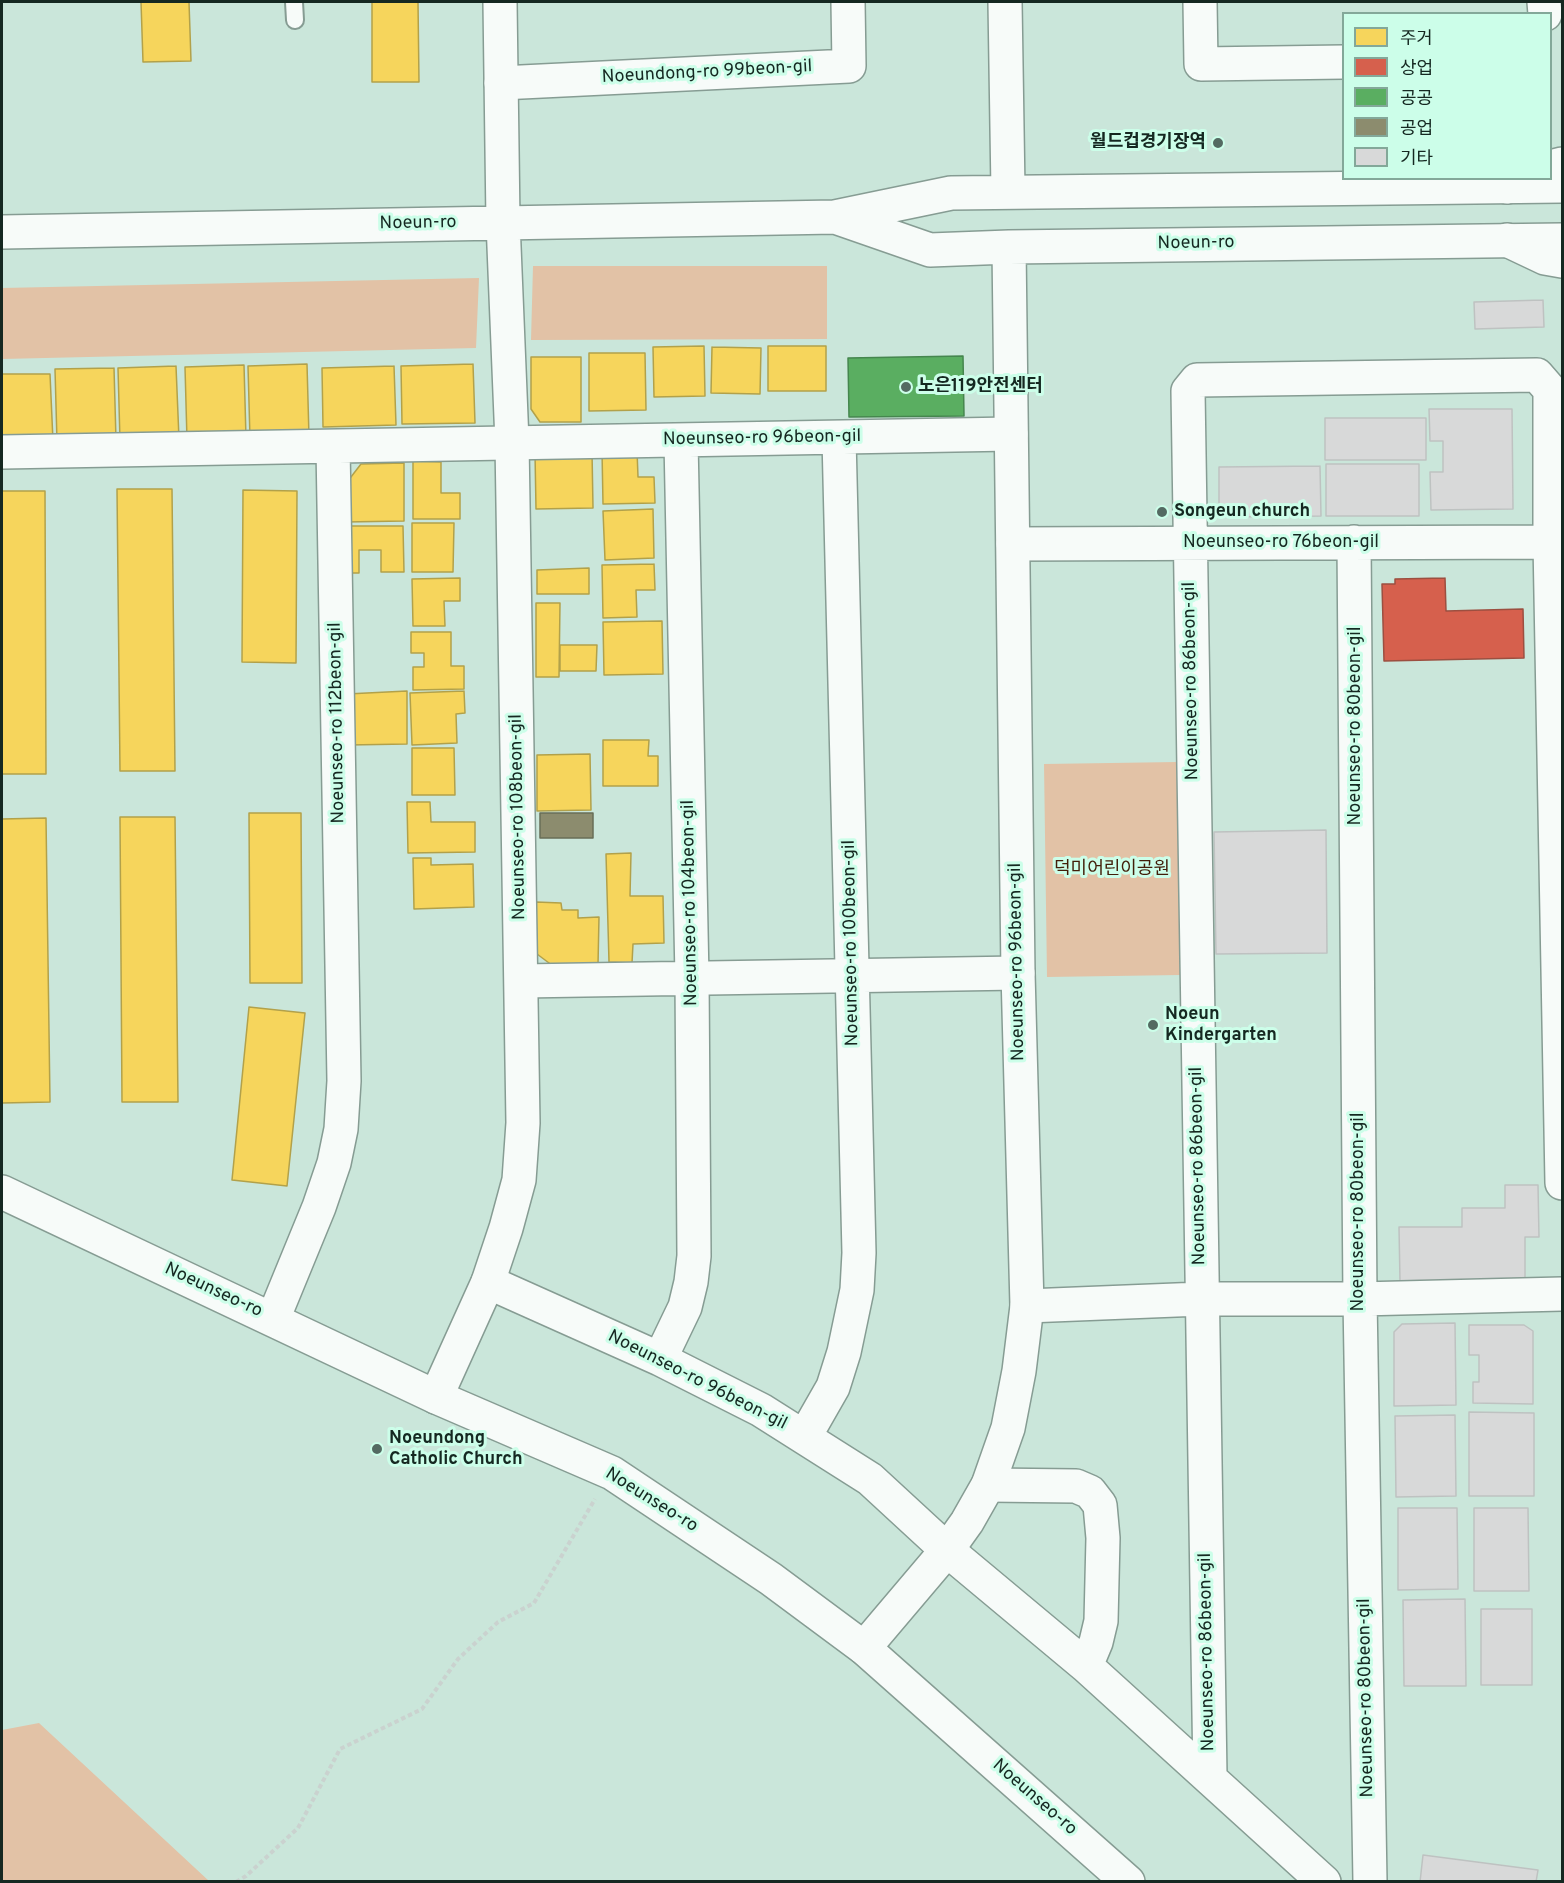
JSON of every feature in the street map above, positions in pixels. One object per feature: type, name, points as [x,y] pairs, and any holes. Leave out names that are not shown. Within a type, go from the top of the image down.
[{"type":"street","points":[[500,2],[503,222]]},
{"type":"street","name":"Noeundong-ro 99beon-gil","points":[[501,83],[849,66],[848,2]]},
{"type":"street","points":[[1005,2],[1008,191]]},
{"type":"street","points":[[1200,2],[1201,64],[1342,62]]},
{"type":"street","name":"Noeun-ro","points":[[2,232],[835,217],[951,193],[1008,191],[1515,183],[1563,186]]},
{"type":"street","name":"Noeun-ro","points":[[835,217],[930,250],[1563,240]]},
{"type":"street","name":"Noeunseo-ro 108beon-gil","points":[[436,1397],[488,1282],[519,1180],[523,1123],[512,442],[503,222]]},
{"type":"street","points":[[1507,240],[1545,258],[1563,261]]},
{"type":"street","name":"Noeunseo-ro 96beon-gil","points":[[864,1648],[947,1550],[967,1522],[988,1485],[1008,1428],[1019,1371],[1027,1306],[1018,973],[1009,247]]},
{"type":"street","name":"Noeunseo-ro 86beon-gil","points":[[1210,1776],[1188,391],[1197,380],[1537,375],[1550,390],[1550,542]]},
{"type":"street","name":"Noeunseo-ro 96beon-gil","points":[[333,447],[1011,434]]},
{"type":"street","name":"Noeunseo-ro 100beon-gil","points":[[805,1436],[833,1387],[851,1325],[857,1290],[859,1253],[839,438]]},
{"type":"street","name":"Noeunseo-ro 104beon-gil","points":[[660,1359],[685,1307],[694,1256],[692,978],[681,441]]},
{"type":"street","points":[[2,452],[333,447]]},
{"type":"street","name":"Noeunseo-ro 112beon-gil","points":[[273,1319],[319,1207],[334,1163],[341,1129],[344,1081],[333,447]]},
{"type":"street","name":"Noeunseo-ro 80beon-gil","points":[[1354,542],[1360,1299],[1370,1881]]},
{"type":"street","points":[[1550,542],[1563,1183]]},
{"type":"street","name":"Noeunseo-ro 76beon-gil","points":[[1013,544],[1550,542]]},
{"type":"street","points":[[522,981],[1018,973]]},
{"type":"street","name":"Noeunseo-ro","points":[[2,1192],[436,1397],[612,1473],[771,1579],[864,1648],[1128,1881]]},
{"type":"street","name":"Noeunseo-ro 96beon-gil","points":[[488,1282],[660,1359],[761,1410],[870,1479],[947,1550]]},
{"type":"street","points":[[1027,1306],[1201,1299],[1360,1299],[1563,1294]]},
{"type":"street","points":[[988,1485],[1076,1485],[1089,1492],[1100,1504],[1103,1538],[1101,1621],[1096,1642],[1086,1666]]},
{"type":"street","points":[[947,1550],[1086,1666],[1324,1881]]},
{"type":"lane","points":[[294,2],[295,20]]},
{"type":"path","points":[[236,1881],[246,1876],[298,1828],[340,1749],[422,1709],[458,1659],[498,1622],[534,1603],[560,1562],[582,1519],[612,1473]]},
{"type":"green space","points":[[533,266],[827,266],[827,339],[531,340]]},
{"type":"green space","points":[[479,278],[476,348],[2,359],[2,288]]},
{"type":"green space","name":"덕미어린이공원","points":[[1177,762],[1180,975],[1047,977],[1044,764]]},
{"type":"green space","points":[[39,1723],[209,1881],[2,1881],[2,1730]]},
{"type":"building: 주거","points":[[141,2],[189,2],[191,61],[143,62]]},
{"type":"building: 주거","points":[[372,2],[418,2],[419,82],[372,82]]},
{"type":"building: 주거","points":[[704,346],[705,396],[654,397],[653,347]]},
{"type":"building: 주거","points":[[768,346],[826,346],[826,391],[768,391]]},
{"type":"building: 주거","points":[[712,347],[761,348],[760,394],[711,393]]},
{"type":"building: 주거","points":[[589,353],[645,353],[646,410],[589,411]]},
{"type":"building: 주거","points":[[531,357],[581,357],[581,422],[540,422],[531,409]]},
{"type":"building: 주거","points":[[307,364],[309,437],[250,439],[248,366]]},
{"type":"building: 주거","points":[[473,364],[475,423],[402,424],[401,366]]},
{"type":"building: 주거","points":[[244,365],[246,438],[187,440],[185,367]]},
{"type":"building: 주거","points":[[176,366],[179,439],[120,441],[118,368]]},
{"type":"building: 주거","points":[[394,366],[396,425],[323,427],[322,368]]},
{"type":"building: 주거","points":[[114,368],[116,440],[57,442],[55,369]]},
{"type":"building: 주거","points":[[2,374],[50,374],[53,441],[2,440]]},
{"type":"building: 주거","points":[[637,450],[638,477],[654,477],[655,503],[603,504],[602,451]]},
{"type":"building: 주거","points":[[592,451],[593,508],[536,509],[535,453]]},
{"type":"building: 주거","points":[[413,461],[441,462],[441,493],[460,493],[460,519],[413,519]]},
{"type":"building: 주거","points":[[404,463],[404,521],[345,522],[344,486],[361,464]]},
{"type":"building: 주거","points":[[117,489],[172,489],[175,771],[120,771]]},
{"type":"building: 주거","points":[[243,490],[297,491],[296,663],[242,662]]},
{"type":"building: 주거","points":[[2,491],[45,491],[46,774],[2,774]]},
{"type":"building: 주거","points":[[653,509],[654,558],[605,560],[603,511]]},
{"type":"building: 주거","points":[[412,523],[454,523],[453,572],[412,572]]},
{"type":"building: 주거","points":[[345,526],[403,526],[404,572],[381,572],[381,550],[359,550],[359,573],[346,573]]},
{"type":"building: 주거","points":[[654,564],[655,590],[636,590],[637,617],[603,618],[602,565]]},
{"type":"building: 주거","points":[[589,568],[589,594],[537,594],[537,570]]},
{"type":"building: 주거","points":[[460,578],[460,601],[444,601],[445,626],[413,626],[412,579]]},
{"type":"building: 주거","points":[[536,603],[560,603],[559,677],[536,677]]},
{"type":"building: 주거","points":[[662,621],[663,674],[604,675],[603,622]]},
{"type":"building: 주거","points":[[411,632],[451,632],[451,666],[464,666],[464,689],[413,690],[413,667],[424,667],[424,653],[411,653]]},
{"type":"building: 주거","points":[[560,645],[597,645],[596,671],[560,671]]},
{"type":"building: 주거","points":[[407,691],[407,744],[348,745],[347,694]]},
{"type":"building: 주거","points":[[464,691],[465,713],[456,714],[457,743],[412,745],[410,693]]},
{"type":"building: 주거","points":[[603,740],[649,740],[648,756],[658,756],[658,786],[603,786]]},
{"type":"building: 주거","points":[[412,748],[454,748],[455,795],[412,795]]},
{"type":"building: 주거","points":[[590,754],[591,810],[537,811],[537,755]]},
{"type":"building: 주거","points":[[407,802],[430,802],[431,822],[475,822],[475,852],[408,853]]},
{"type":"building: 주거","points":[[249,813],[301,813],[302,983],[250,983]]},
{"type":"building: 주거","points":[[120,817],[175,817],[178,1102],[122,1102]]},
{"type":"building: 주거","points":[[46,818],[50,1102],[2,1103],[2,819]]},
{"type":"building: 주거","points":[[631,853],[630,896],[663,896],[664,943],[633,944],[632,963],[609,962],[606,854]]},
{"type":"building: 주거","points":[[413,858],[431,858],[431,865],[473,864],[474,907],[414,909]]},
{"type":"building: 주거","points":[[536,902],[561,903],[562,910],[578,910],[578,918],[599,917],[598,965],[553,966],[537,954]]},
{"type":"building: 주거","points":[[249,1007],[305,1013],[287,1186],[232,1180]]},
{"type":"building: 상업","points":[[1445,578],[1446,611],[1523,609],[1524,658],[1384,661],[1382,584],[1395,584],[1395,579]]},
{"type":"building: 공공","name":"노은119안전센터","points":[[963,356],[964,416],[849,417],[848,358]]},
{"type":"building: 공업","points":[[540,813],[593,813],[593,838],[540,838]]},
{"type":"building: 기타","points":[[1543,300],[1544,327],[1475,329],[1474,302]]},
{"type":"building: 기타","points":[[1429,409],[1512,409],[1513,509],[1431,510],[1430,472],[1443,472],[1443,441],[1430,441]]},
{"type":"building: 기타","points":[[1325,418],[1426,418],[1426,460],[1325,460]]},
{"type":"building: 기타","points":[[1326,464],[1419,464],[1419,516],[1326,516]]},
{"type":"building: 기타","points":[[1320,466],[1321,516],[1232,517],[1232,509],[1219,509],[1219,467]]},
{"type":"building: 기타","points":[[1326,830],[1327,953],[1216,954],[1214,832]]},
{"type":"building: 기타","points":[[1505,1185],[1538,1185],[1539,1237],[1525,1237],[1525,1280],[1400,1281],[1399,1227],[1462,1227],[1462,1208],[1505,1208]]},
{"type":"building: 기타","points":[[1455,1323],[1456,1405],[1394,1406],[1394,1332],[1402,1324]]},
{"type":"building: 기타","points":[[1469,1325],[1524,1325],[1533,1331],[1533,1404],[1473,1403],[1473,1382],[1479,1382],[1479,1355],[1469,1355]]},
{"type":"building: 기타","points":[[1469,1412],[1534,1413],[1534,1496],[1469,1496]]},
{"type":"building: 기타","points":[[1455,1415],[1456,1496],[1396,1497],[1395,1416]]},
{"type":"building: 기타","points":[[1398,1508],[1457,1508],[1458,1589],[1398,1590]]},
{"type":"building: 기타","points":[[1474,1508],[1528,1508],[1529,1591],[1474,1591]]},
{"type":"building: 기타","points":[[1465,1599],[1466,1686],[1404,1686],[1403,1600]]},
{"type":"building: 기타","points":[[1481,1609],[1532,1609],[1532,1685],[1481,1685]]},
{"type":"building: 기타","points":[[1423,1855],[1538,1870],[1536,1882],[1420,1882]]},
{"type":"place","name":"월드컵경기장역","points":[[1218,143]]},
{"type":"place","name":"노은119안전센터","points":[[906,387]]},
{"type":"place","name":"Songeun church","points":[[1162,512]]},
{"type":"place","name":"Noeun Kindergarten","points":[[1153,1025]]},
{"type":"place","name":"Noeundong Catholic Church","points":[[377,1449]]}]
